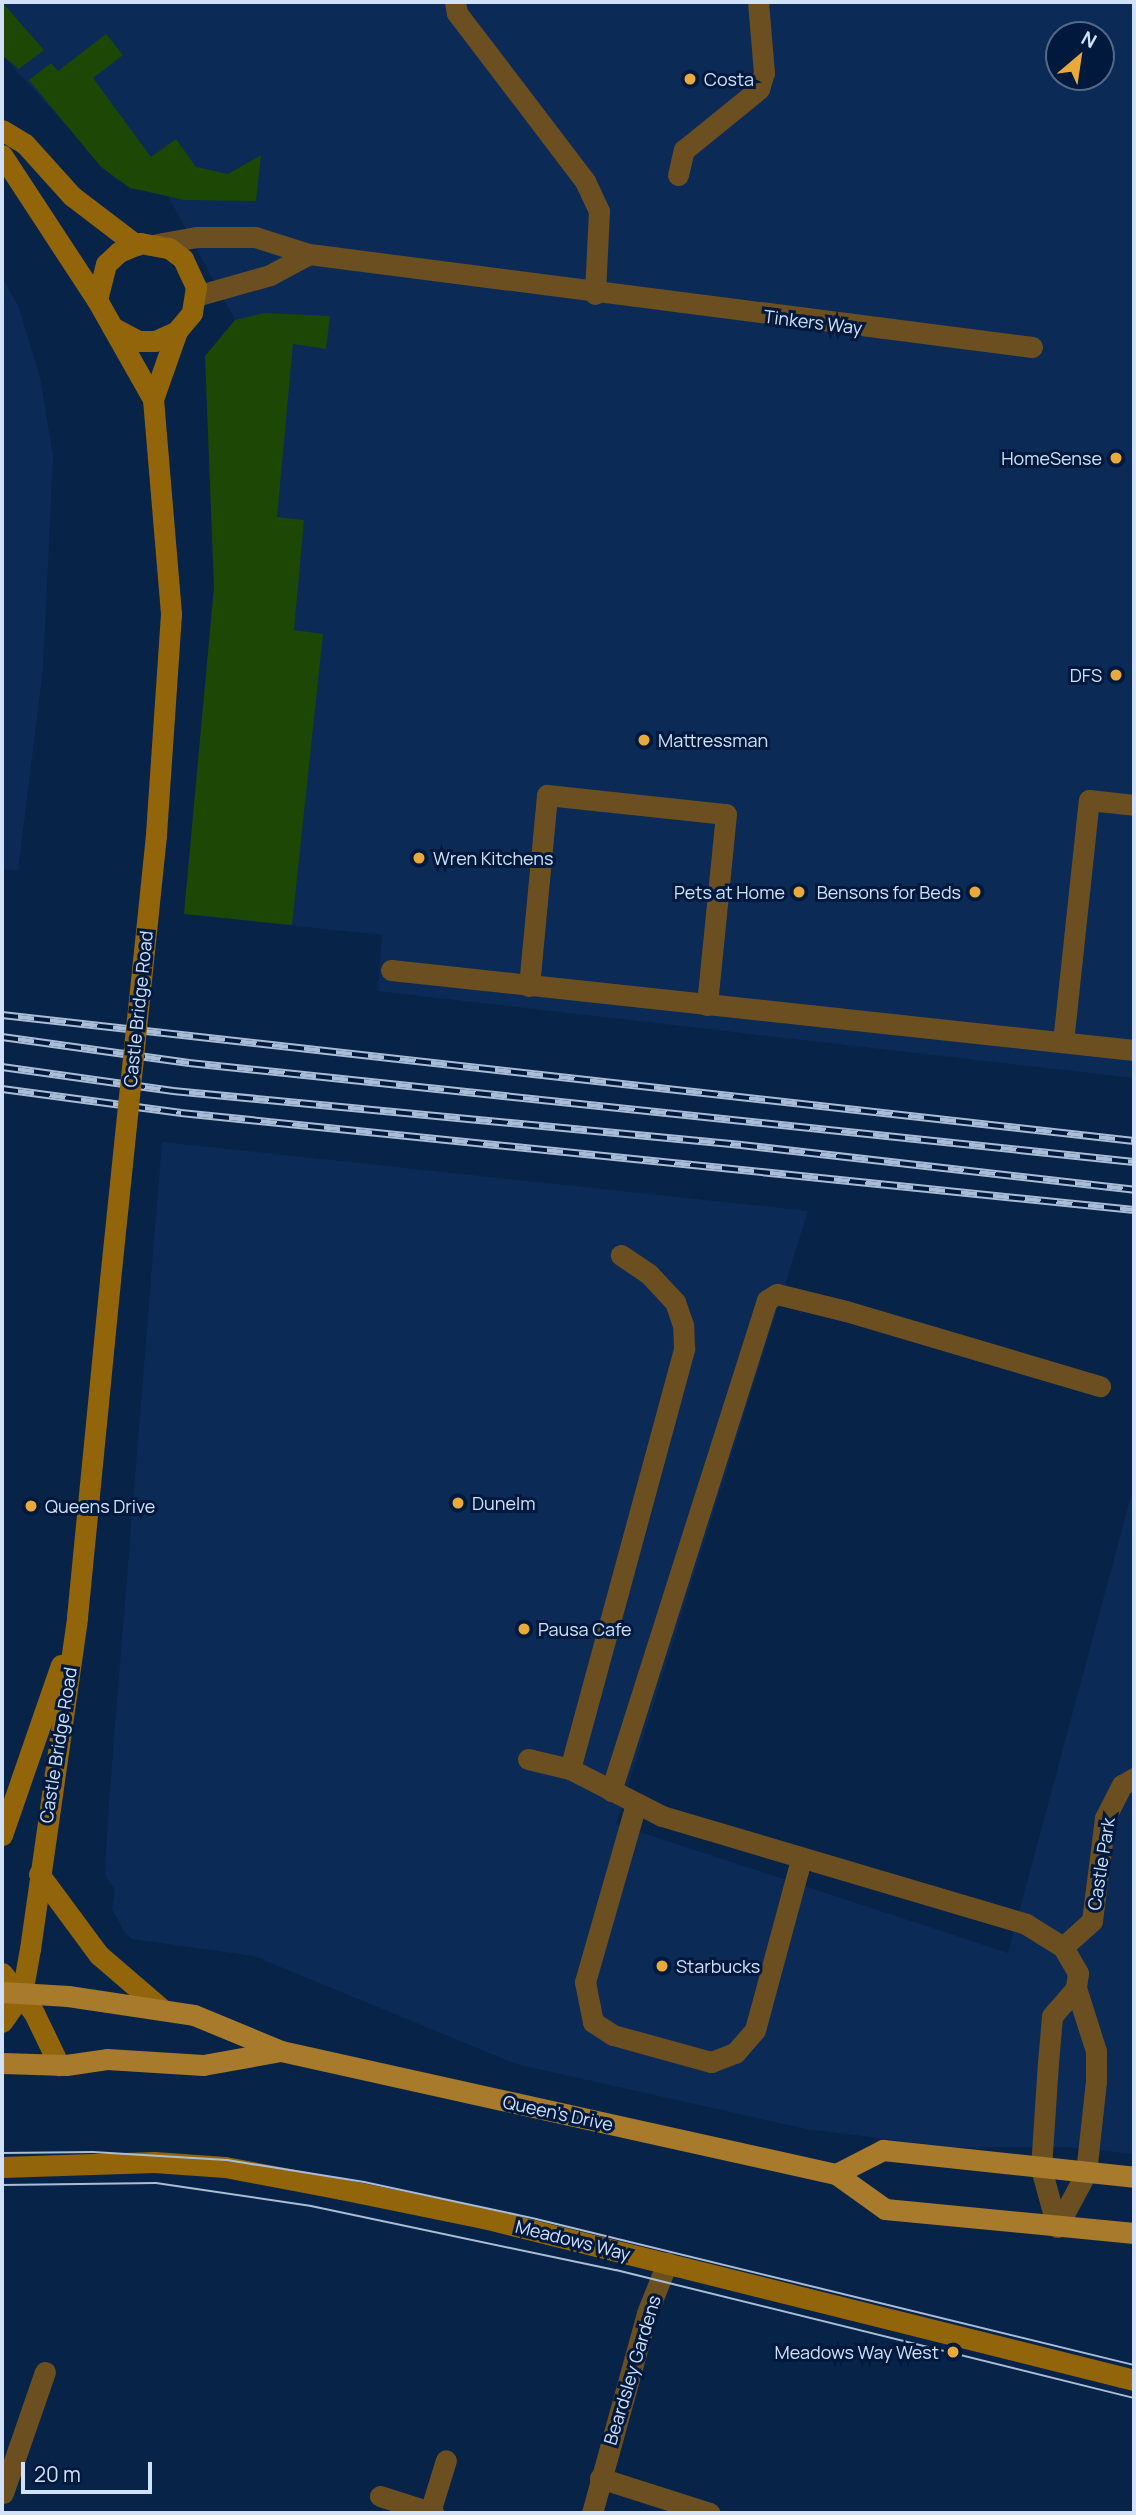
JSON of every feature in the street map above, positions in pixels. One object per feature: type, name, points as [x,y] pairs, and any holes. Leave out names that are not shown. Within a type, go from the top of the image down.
[{"type":"main road","name":"Queen's Drive","points":[[12,1993],[194,2015],[281,2051],[836,2174],[886,2209],[1134,2233]]},
{"type":"main road","name":"Queen's Drive","points":[[2,2063],[59,2065],[107,2059],[203,2066],[281,2051]]},
{"type":"main road","points":[[836,2174],[883,2150],[1134,2176]]},
{"type":"street","points":[[456,2],[457,13],[589,191],[599,211],[595,294]]},
{"type":"street","points":[[678,174],[684,150],[759,89],[764,73],[758,2]]},
{"type":"street","points":[[2,130],[25,144],[72,196],[147,245],[183,259],[196,296],[270,275],[309,254]]},
{"type":"street","name":"Castle Bridge Road","points":[[2,155],[97,300],[108,324],[153,399]]},
{"type":"street","name":"Tinkers Way","points":[[147,245],[197,237],[256,237],[309,254],[595,294],[1032,347]]},
{"type":"street","points":[[97,300],[99,280],[106,264],[147,245]]},
{"type":"street","name":"Castle Bridge Road","points":[[2,2022],[12,1993],[39,1874],[77,1617],[156,836],[170,614],[153,399],[177,331],[192,313],[196,296]]},
{"type":"street","points":[[108,324],[138,341],[155,341],[177,331]]},
{"type":"street","points":[[529,986],[547,795],[726,814],[707,1004]]},
{"type":"street","points":[[1063,1042],[1089,800],[1134,805]]},
{"type":"street","points":[[391,970],[1134,1050]]},
{"type":"street","points":[[570,1769],[684,1348],[683,1325],[675,1302],[649,1273],[621,1255]]},
{"type":"street","points":[[611,1791],[766,1300],[777,1294],[835,1308],[1100,1386]]},
{"type":"street","name":"Castle Bridge Road","points":[[2,1835],[77,1617]]},
{"type":"street","points":[[528,1759],[570,1769],[636,1804],[800,1859],[1026,1924],[1063,1947],[1078,1973],[1076,1988],[1096,2051],[1086,2173],[1057,2227]]},
{"type":"street","name":"Castle Park","points":[[1063,1947],[1092,1922],[1105,1818],[1122,1785],[1134,1777]]},
{"type":"street","points":[[636,1804],[585,1982],[593,2022],[613,2035],[710,2062],[736,2053],[755,2030],[800,1859]]},
{"type":"street","points":[[39,1874],[99,1955],[163,2010]]},
{"type":"street","points":[[2,1973],[12,1993],[47,2034],[59,2065]]},
{"type":"street","points":[[1057,2227],[1041,2168],[1052,2016],[1076,1988]]},
{"type":"street","name":"Meadows Way","points":[[2,2167],[154,2162],[225,2167],[484,2218],[1134,2380]]},
{"type":"street","name":"Beardsley Gardens","points":[[592,2513],[647,2313],[667,2263]]},
{"type":"street","points":[[5,2479],[45,2372]]},
{"type":"street","points":[[380,2497],[431,2513],[446,2460]]},
{"type":"street","points":[[600,2478],[710,2513]]},
{"type":"shaded area","points":[[2,2],[1134,2],[1134,1078],[378,991],[382,935],[184,914],[214,587],[205,356],[235,320],[168,196],[116,180],[2,55]]},
{"type":"shaded area","points":[[2,277],[19,308],[40,377],[53,456],[43,669],[18,871],[2,869]]},
{"type":"shaded area","points":[[162,1142],[808,1211],[616,1824],[1008,1953],[1134,1485],[1134,2154],[1067,2147],[951,2147],[806,2129],[516,2064],[254,1956],[132,1939],[125,1933],[112,1909],[115,1890],[105,1875]]},
{"type":"green space","points":[[2,2],[44,50],[19,69],[2,55]]},
{"type":"green space","points":[[106,34],[123,55],[93,78],[151,157],[176,139],[196,167],[228,174],[261,155],[256,201],[184,200],[130,188],[101,167],[29,80],[51,63],[58,71]]},
{"type":"green space","points":[[264,313],[330,316],[326,349],[293,344],[277,517],[304,520],[294,630],[323,634],[292,925],[184,914],[214,587],[205,356],[235,320]]},
{"type":"tram line","points":[[2,2153],[93,2152],[227,2160],[364,2182],[536,2219],[1134,2365]]},
{"type":"tram line","points":[[2,2185],[156,2183],[311,2206],[616,2270],[1134,2398]]},
{"type":"railway","points":[[2,1015],[1134,1141]]},
{"type":"railway","points":[[2,1037],[189,1063],[1134,1162]]},
{"type":"railway","points":[[2,1067],[173,1091],[741,1145],[1134,1190]]},
{"type":"railway","points":[[2,1089],[181,1113],[1134,1210]]},
{"type":"place","name":"Costa","points":[[690,79]]},
{"type":"place","name":"HomeSense","points":[[1116,458]]},
{"type":"place","name":"DFS","points":[[1116,675]]},
{"type":"place","name":"Mattressman","points":[[644,740]]},
{"type":"place","name":"Wren Kitchens","points":[[419,858]]},
{"type":"place","name":"Pets at Home","points":[[799,892]]},
{"type":"place","name":"Bensons for Beds","points":[[975,892]]},
{"type":"place","name":"Dunelm","points":[[458,1503]]},
{"type":"place","name":"Queens Drive","points":[[31,1506]]},
{"type":"place","name":"Pausa Cafe","points":[[524,1629]]},
{"type":"place","name":"Starbucks","points":[[662,1966]]},
{"type":"place","name":"Meadows Way West","points":[[953,2352]]}]
